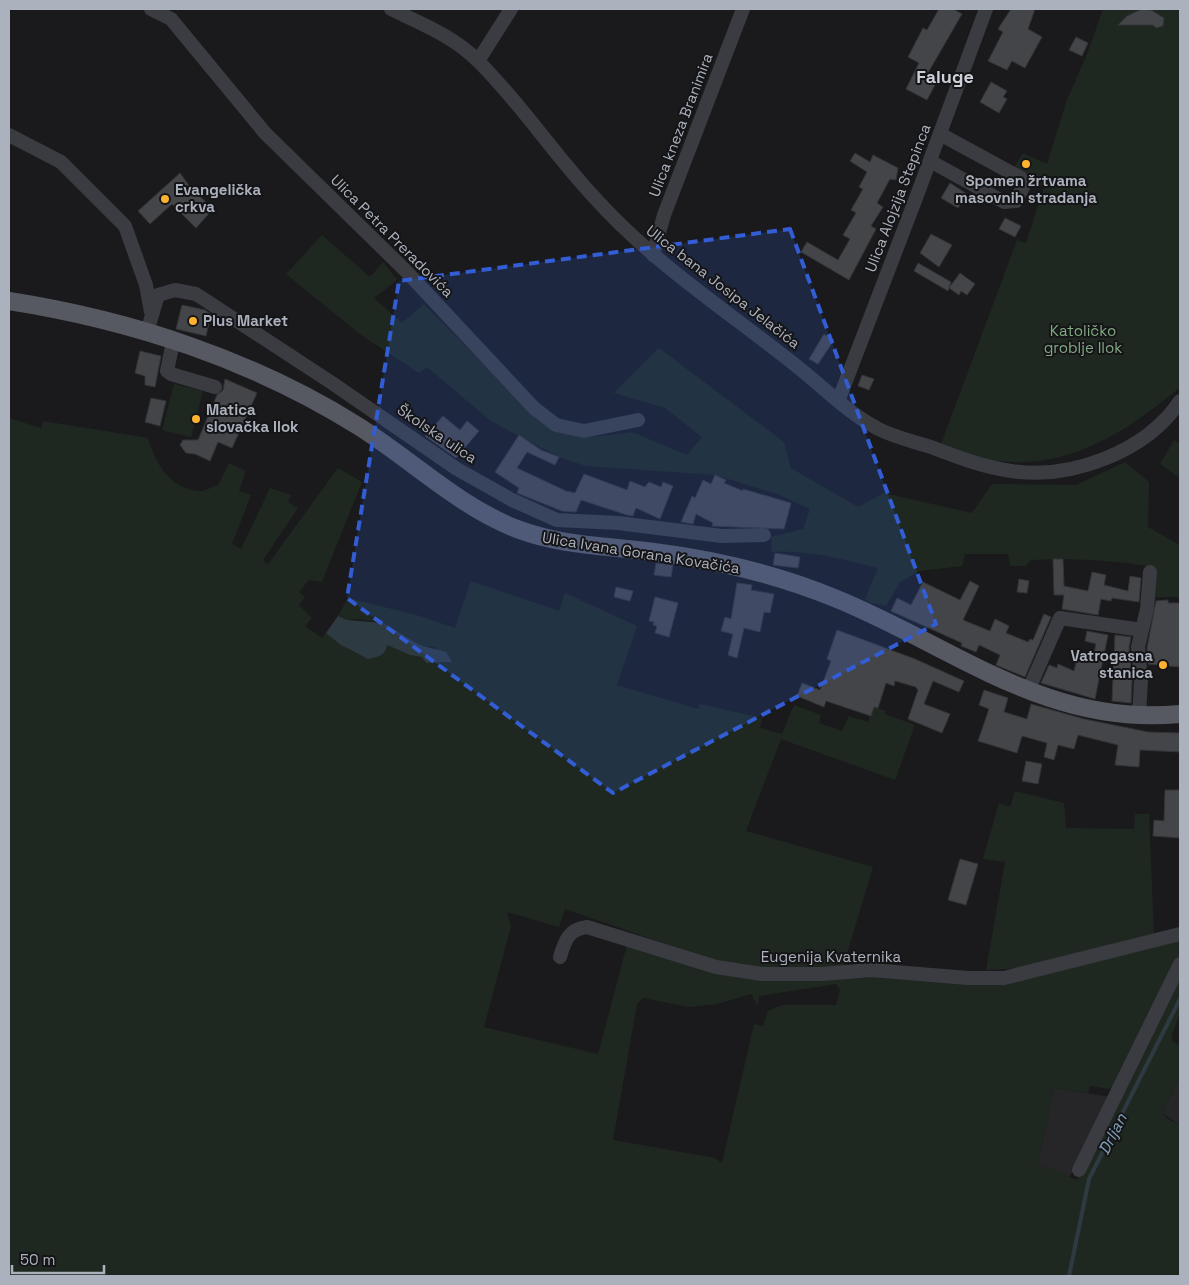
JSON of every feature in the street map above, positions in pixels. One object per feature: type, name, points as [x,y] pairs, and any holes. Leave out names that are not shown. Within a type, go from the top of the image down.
[{"type":"main road","name":"Ulica Ivana Gorana Kovačića","points":[[9,302],[88,315],[147,332],[264,375],[360,427],[486,516],[547,540],[693,558],[784,579],[867,612],[1028,691],[1103,713],[1139,716],[1180,714]]},
{"type":"street","name":"Ulica Petra Preradovića","points":[[151,9],[171,19],[265,133],[407,272],[534,408],[556,425],[584,430],[638,420]]},
{"type":"street","name":"Ulica bana Josipa Jelačića","points":[[391,9],[444,34],[478,61],[594,198],[653,255],[839,399],[859,417],[877,429],[980,464],[1012,472],[1049,472],[1087,466],[1138,442],[1175,409],[1180,401]]},
{"type":"street","points":[[478,61],[511,9]]},
{"type":"street","name":"Ulica kneza Branimira","points":[[653,255],[664,215],[743,9]]},
{"type":"street","name":"Ulica Alojzija Stepinca","points":[[839,399],[986,9]]},
{"type":"street","points":[[930,161],[1004,202],[1016,202],[1023,190],[1025,183],[1021,178],[940,134]]},
{"type":"street","points":[[9,135],[61,162],[125,226],[146,285],[151,313]]},
{"type":"street","name":"Školska ulica","points":[[147,332],[151,313],[158,295],[175,290],[196,294],[340,388],[457,469],[512,500],[557,520],[618,523],[722,536],[764,535]]},
{"type":"street","points":[[173,342],[167,370],[171,374],[215,387]]},
{"type":"street","points":[[1139,716],[1141,680],[1138,647],[1150,572]]},
{"type":"street","points":[[1028,691],[1060,618],[1142,630]]},
{"type":"street","name":"Eugenija Kvaternika","points":[[560,957],[570,933],[576,928],[587,927],[716,967],[762,974],[790,976],[871,970],[944,977],[1004,978],[1180,934]]},
{"type":"street","points":[[1079,1170],[1180,964]]},
{"type":"highlighted area","points":[[790,229],[936,624],[613,793],[347,598],[399,281]]},
{"type":"shaded area","points":[[338,616],[347,620],[383,623],[420,645],[446,652],[452,662],[426,663],[422,657],[410,655],[387,645],[383,654],[368,659],[341,645],[326,633]]},
{"type":"shaded area","points":[[1180,1077],[1180,1125],[1162,1113]]},
{"type":"shaded area","points":[[1054,1088],[1111,1097],[1082,1157],[1069,1177],[1038,1164]]},
{"type":"green space","name":"Katoličko groblje Ilok","points":[[1103,9],[1180,9],[1180,387],[1134,422],[1084,449],[1058,457],[1031,462],[1003,461],[969,455],[941,444],[1017,240],[1026,243],[1044,188],[1013,169],[1023,153],[1047,164],[1067,100],[1088,52]]},
{"type":"green space","points":[[322,235],[370,277],[383,262],[397,280],[374,298],[402,323],[424,304],[533,414],[563,433],[592,437],[632,432],[687,455],[702,437],[665,408],[614,393],[659,348],[784,442],[791,468],[858,507],[884,493],[972,513],[992,484],[1076,485],[1125,462],[1149,482],[1148,527],[1180,545],[1180,597],[1153,597],[1154,567],[1108,561],[1062,559],[1031,560],[1026,566],[1010,566],[1008,554],[965,554],[962,566],[920,571],[900,582],[886,606],[871,603],[865,599],[878,568],[838,558],[799,552],[772,552],[771,537],[803,529],[810,509],[777,494],[715,475],[586,466],[559,457],[491,421],[427,367],[419,373],[361,335],[286,274]]},
{"type":"green space","points":[[174,384],[203,391],[191,437],[162,430]]},
{"type":"green space","points":[[9,418],[41,428],[43,421],[148,438],[155,457],[166,474],[173,481],[190,490],[203,491],[219,484],[229,463],[246,471],[239,491],[251,495],[232,544],[241,549],[270,488],[291,495],[288,502],[298,508],[263,560],[268,564],[338,468],[362,482],[322,582],[309,580],[299,592],[305,597],[299,605],[312,618],[305,626],[322,638],[326,633],[355,653],[387,645],[410,655],[422,657],[426,663],[451,662],[434,647],[420,645],[383,623],[356,619],[347,620],[338,616],[348,598],[420,616],[455,628],[471,581],[559,611],[565,593],[637,626],[617,685],[698,709],[700,704],[762,718],[760,728],[782,734],[794,705],[821,715],[819,723],[842,731],[849,716],[868,722],[874,707],[886,711],[885,714],[915,725],[895,780],[781,739],[746,831],[873,867],[843,967],[760,968],[880,972],[962,980],[1180,938],[1180,955],[1161,998],[1113,1086],[1109,1089],[1090,1086],[1088,1093],[1054,1088],[1038,1164],[1077,1180],[1180,973],[1180,1013],[1172,1035],[1172,1041],[1180,1046],[1180,1077],[1162,1113],[1168,1119],[1180,1125],[1180,1276],[9,1276]],"holes":[[[565,909],[706,958],[750,968],[703,966],[628,941],[598,1054],[484,1027],[511,926],[507,912],[559,927]],[[836,984],[840,990],[836,1005],[782,1005],[768,1011],[763,1026],[754,1024],[722,1163],[715,1158],[613,1140],[637,1004],[643,998],[689,1007],[717,1004],[751,994],[758,1006],[759,996]]]},
{"type":"green space","points":[[1174,440],[1180,444],[1180,478],[1160,464]]},
{"type":"green space","points":[[1015,791],[1064,803],[1066,828],[1134,829],[1135,814],[1149,814],[1154,935],[1021,968],[986,970],[1005,862],[983,859],[999,803],[1010,807]]},
{"type":"building","points":[[939,9],[953,9],[962,14],[925,78],[936,83],[927,100],[906,89],[919,63],[908,57],[923,28],[927,30]]},
{"type":"building","points":[[1011,9],[1035,9],[1028,29],[1042,37],[1025,68],[1012,61],[1007,70],[988,61],[1003,32],[998,29]]},
{"type":"building","points":[[1142,9],[1151,10],[1164,18],[1163,26],[1156,28],[1153,25],[1118,25],[1127,16]]},
{"type":"building","points":[[1076,37],[1088,43],[1082,56],[1069,50]]},
{"type":"building","points":[[991,82],[1007,91],[1003,97],[1007,99],[999,113],[980,102]]},
{"type":"building","points":[[855,153],[870,162],[873,155],[898,168],[896,180],[890,179],[877,203],[883,207],[871,226],[876,229],[849,280],[801,252],[807,242],[838,260],[850,239],[843,235],[856,213],[851,210],[863,189],[859,187],[867,172],[850,161]]},
{"type":"building","points":[[180,173],[190,187],[213,209],[196,228],[172,204],[150,224],[138,211]]},
{"type":"building","points":[[950,183],[967,194],[958,208],[941,198]]},
{"type":"building","points":[[1005,218],[1021,226],[1015,237],[999,229]]},
{"type":"building","points":[[931,234],[952,245],[939,267],[920,253]]},
{"type":"building","points":[[918,263],[951,282],[948,291],[914,271]]},
{"type":"building","points":[[960,273],[975,284],[967,295],[961,291],[959,295],[949,288]]},
{"type":"building","points":[[182,305],[205,310],[211,314],[206,336],[176,329]]},
{"type":"building","points":[[824,334],[834,340],[818,364],[809,359]]},
{"type":"building","points":[[140,351],[161,356],[155,387],[145,385],[145,376],[135,373]]},
{"type":"building","points":[[862,375],[874,379],[869,390],[858,386]]},
{"type":"building","points":[[225,379],[257,393],[232,448],[218,442],[210,461],[195,454],[186,453],[180,445],[183,440],[198,440],[217,395],[223,390]]},
{"type":"building","points":[[151,398],[166,401],[160,426],[145,422]]},
{"type":"building","points":[[443,416],[460,430],[467,421],[479,431],[456,458],[425,436]]},
{"type":"building","points":[[519,435],[541,450],[559,457],[555,465],[527,452],[517,468],[566,491],[575,493],[584,474],[627,490],[630,481],[645,487],[649,482],[661,487],[663,482],[673,486],[660,519],[636,508],[633,516],[581,500],[576,512],[562,511],[517,493],[519,488],[495,472]]},
{"type":"building","points":[[715,475],[726,480],[724,483],[743,491],[743,489],[791,503],[784,529],[712,526],[713,523],[696,514],[693,524],[681,522],[692,496],[695,498],[703,480],[711,484]]},
{"type":"building","points":[[775,553],[800,557],[798,568],[773,565]]},
{"type":"building","points":[[1053,559],[1063,559],[1064,586],[1088,591],[1092,572],[1106,575],[1104,585],[1128,591],[1130,576],[1141,578],[1139,602],[1112,598],[1111,601],[1101,599],[1098,615],[1062,609],[1064,595],[1054,595]]},
{"type":"building","points":[[656,563],[673,565],[671,577],[654,575]]},
{"type":"building","points":[[1019,579],[1029,581],[1027,593],[1017,592]]},
{"type":"building","points":[[970,581],[979,586],[963,620],[990,631],[995,619],[1009,626],[1006,633],[1028,642],[1030,639],[1033,640],[1044,614],[1051,617],[1025,677],[996,665],[1000,655],[979,645],[976,652],[961,646],[962,643],[891,611],[897,598],[911,605],[923,582],[960,600]]},
{"type":"building","points":[[737,583],[752,585],[751,590],[774,594],[770,613],[764,612],[760,632],[744,628],[737,658],[728,655],[733,634],[721,631],[725,617],[731,619]]},
{"type":"building","points":[[616,587],[633,591],[630,601],[614,597]]},
{"type":"building","points":[[655,597],[678,603],[669,637],[655,633],[657,626],[653,625],[654,622],[649,621]]},
{"type":"building","points":[[1168,600],[1168,603],[1180,603],[1180,667],[1148,664],[1147,648],[1156,601]]},
{"type":"building","points":[[837,630],[915,659],[964,681],[959,692],[933,681],[924,704],[950,714],[942,733],[908,719],[918,690],[916,687],[895,681],[894,686],[886,683],[878,708],[874,707],[871,716],[826,701],[824,707],[797,696],[802,683],[820,690],[831,661],[827,659]]},
{"type":"building","points":[[1087,631],[1108,635],[1095,699],[1041,683],[1049,665],[1057,668],[1058,664],[1074,671],[1077,659],[1092,662],[1096,644],[1085,641]]},
{"type":"building","points":[[1115,635],[1131,637],[1129,647],[1132,680],[1131,703],[1112,701]]},
{"type":"building","points":[[984,690],[1008,698],[1004,712],[1027,719],[1031,704],[1084,719],[1148,732],[1180,733],[1180,752],[1140,750],[1139,767],[1115,765],[1118,745],[1078,735],[1074,749],[1058,745],[1054,760],[1044,757],[1047,743],[1022,736],[1017,753],[978,741],[989,709],[979,705]]},
{"type":"building","points":[[1026,761],[1042,764],[1038,784],[1022,781]]},
{"type":"building","points":[[1165,790],[1180,790],[1180,838],[1153,836],[1154,820],[1164,821]]},
{"type":"building","points":[[960,859],[978,864],[966,905],[948,900]]},
{"type":"waterway","name":"Drljan","points":[[1069,1276],[1089,1179],[1180,999]]},
{"type":"place","name":"Spomen žrtvama masovnih stradanja","points":[[1026,164]]},
{"type":"place","name":"Evangelička crkva","points":[[165,199]]},
{"type":"place","name":"Plus Market","points":[[193,321]]},
{"type":"place","name":"Matica slovačka Ilok","points":[[196,419]]},
{"type":"place","name":"Vatrogasna stanica","points":[[1163,665]]},
{"type":"district","name":"Faluge","points":[[945,77]]}]
